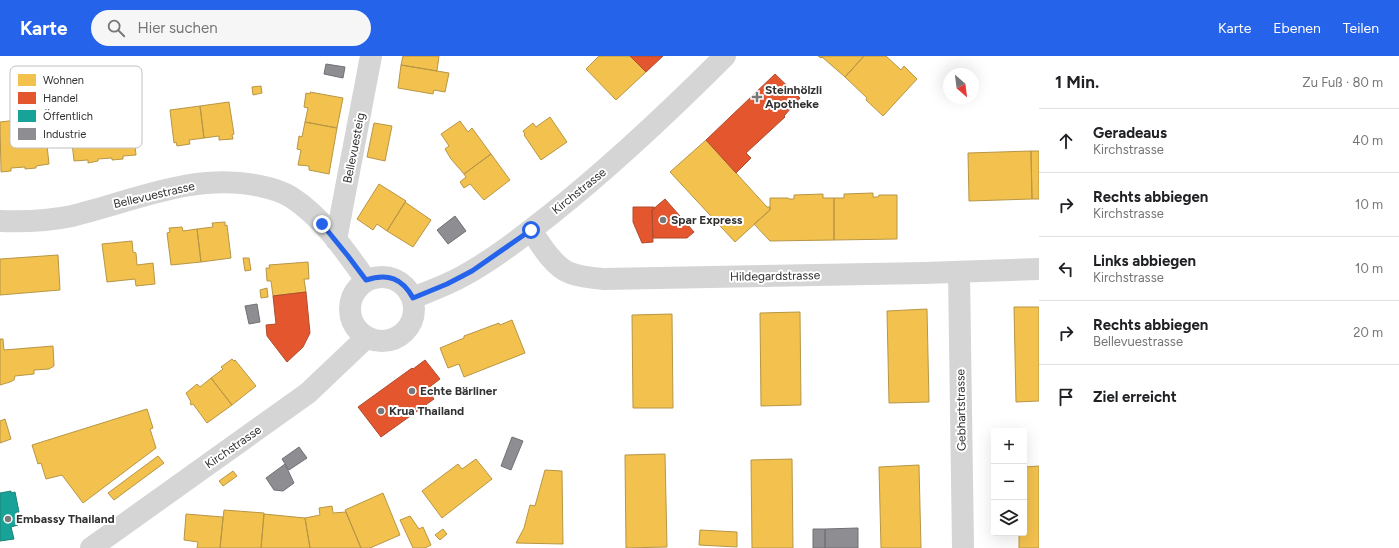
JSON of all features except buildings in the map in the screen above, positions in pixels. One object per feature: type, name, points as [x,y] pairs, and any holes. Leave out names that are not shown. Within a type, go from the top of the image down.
[{"type":"street","name":"Bellevuesteig","points":[[336,240],[371,56]]},
{"type":"street","name":"Kirchstrasse","points":[[413,298],[447,284],[472,271],[531,230],[612,164],[677,104],[725,56]]},
{"type":"street","name":"Bellevuestrasse","points":[[0,221],[44,221],[72,216],[148,194],[185,186],[219,182],[248,183],[271,188],[290,197],[306,208],[336,240],[366,280]]},
{"type":"street","name":"Hildegardstrasse","points":[[531,230],[546,253],[556,264],[569,273],[604,279],[1039,269]]},
{"type":"street","name":"Gebhartstrasse","points":[[959,272],[963,548]]},
{"type":"street","points":[[385,276],[394,278],[405,286],[413,298],[413,317],[409,326],[403,333],[386,341],[367,337],[359,332],[350,314],[350,304],[353,294],[358,286],[366,280],[375,277],[385,276]]},
{"type":"street","name":"Kirchstrasse","points":[[104,544],[308,393],[367,337]]},
{"type":"place","name":"Steinhölzli Apotheke","points":[[757,97]]},
{"type":"place","name":"Spar Express","points":[[663,220]]},
{"type":"place","name":"Echte Bärliner","points":[[412,391]]},
{"type":"place","name":"Krua Thailand","points":[[381,411]]},
{"type":"place","name":"Embassy Thailand","points":[[8,519]]},
{"type":"route","points":[[322,224],[366,280],[385,276],[394,278],[402,283],[413,298],[456,280],[472,271],[531,230]]}]
